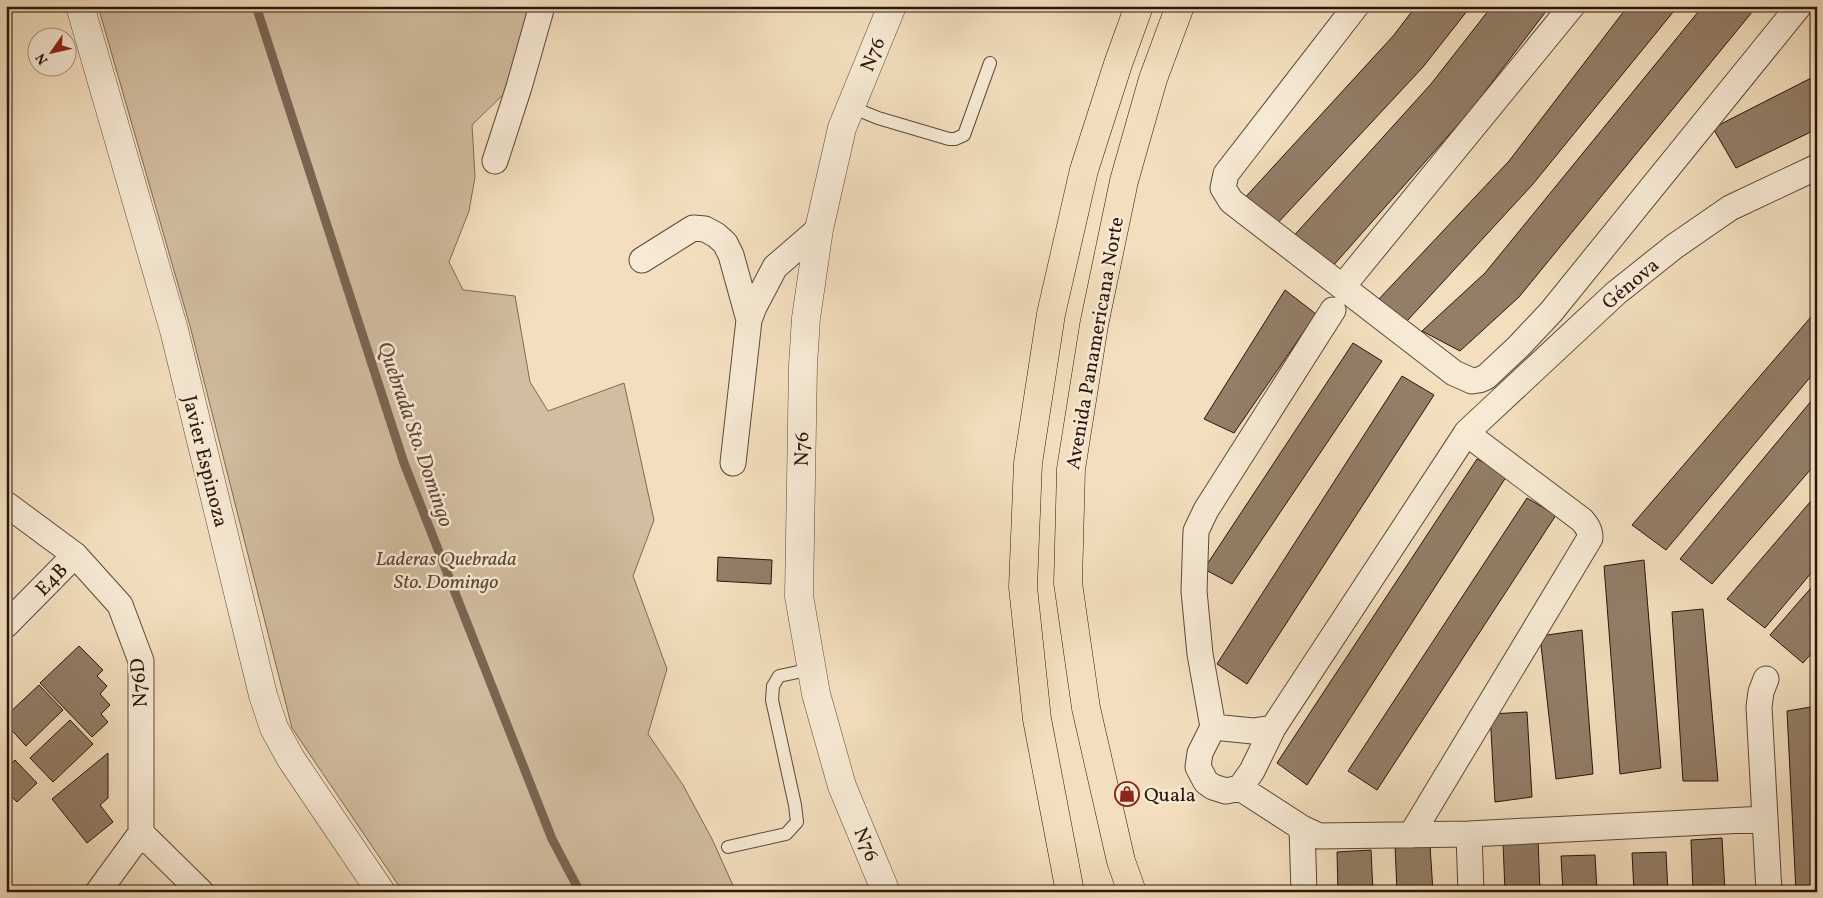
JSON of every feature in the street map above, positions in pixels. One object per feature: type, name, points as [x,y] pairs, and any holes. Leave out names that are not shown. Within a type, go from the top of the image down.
[{"type":"main road","points":[[1070,892],[1037,719],[1024,596],[1028,463],[1051,314],[1084,170],[1139,6]]},
{"type":"main road","name":"Avenida Panamericana Norte","points":[[1132,892],[1122,861],[1086,708],[1068,583],[1071,469],[1094,325],[1124,181],[1154,79],[1180,6]]},
{"type":"street","name":"Javier Espinoza","points":[[80,6],[174,330],[263,695],[274,728],[291,759],[381,892]]},
{"type":"street","points":[[495,161],[542,6]]},
{"type":"street","name":"N76","points":[[886,892],[842,786],[816,694],[798,596],[803,365],[806,318],[819,229],[842,128],[892,6]]},
{"type":"street","points":[[1356,6],[1226,174],[1223,188],[1230,201],[1454,373],[1472,380],[1486,377],[1519,346],[1550,312],[1798,6]]},
{"type":"street","points":[[1343,286],[1572,6]]},
{"type":"street","name":"Génova","points":[[1240,788],[1252,771],[1273,728],[1466,432],[1616,293],[1675,246],[1730,208],[1817,167]]},
{"type":"street","points":[[642,260],[692,228],[705,229],[716,235],[725,243],[728,249],[750,320]]},
{"type":"street","points":[[733,463],[750,320],[757,300],[775,267],[819,229]]},
{"type":"street","points":[[1333,310],[1206,510],[1196,531],[1194,591],[1200,654],[1213,727],[1200,753],[1198,767],[1206,782],[1213,787],[1226,791],[1240,788],[1302,828],[1319,836],[1469,834],[1765,819]]},
{"type":"street","points":[[1411,835],[1590,538],[1590,532],[1582,520],[1466,432]]},
{"type":"street","name":"N76D","points":[[6,504],[75,555],[120,605],[140,661],[141,833]]},
{"type":"street","name":"E4B","points":[[6,625],[75,555]]},
{"type":"street","points":[[1766,679],[1761,692],[1759,706],[1769,892]]},
{"type":"street","points":[[1213,727],[1253,731],[1273,728]]},
{"type":"street","points":[[1302,828],[1304,892]]},
{"type":"street","points":[[98,892],[141,833],[201,892]]},
{"type":"street","points":[[1469,834],[1471,892]]},
{"type":"lane","points":[[850,107],[878,118],[949,139],[955,139],[964,135],[990,63]]},
{"type":"lane","points":[[728,847],[786,834],[797,822],[772,700],[773,686],[779,676],[812,669]]},
{"type":"green space","name":"Laderas Quebrada Sto. Domingo","points":[[98,6],[535,6],[511,87],[472,125],[475,177],[469,211],[449,262],[463,290],[515,296],[530,382],[548,411],[624,383],[654,520],[633,576],[667,669],[648,734],[683,785],[712,839],[736,892],[403,892],[292,728],[190,326]]},
{"type":"building","points":[[1416,6],[1471,6],[1423,67],[1275,226],[1241,202],[1394,35]]},
{"type":"building","points":[[1492,6],[1550,6],[1471,110],[1332,267],[1290,240],[1431,84]]},
{"type":"building","points":[[1628,6],[1678,6],[1533,184],[1407,321],[1378,300],[1509,161]]},
{"type":"building","points":[[1703,6],[1757,6],[1519,297],[1460,351],[1422,331],[1485,273]]},
{"type":"building","points":[[1817,75],[1817,129],[1736,168],[1713,128]]},
{"type":"building","points":[[1285,290],[1316,314],[1234,433],[1204,419]]},
{"type":"building","points":[[1817,310],[1817,369],[1666,550],[1632,525]]},
{"type":"building","points":[[1353,343],[1382,361],[1232,584],[1204,569]]},
{"type":"building","points":[[1402,376],[1434,395],[1247,684],[1217,664]]},
{"type":"building","points":[[1817,394],[1817,462],[1712,584],[1680,559]]},
{"type":"building","points":[[1477,459],[1508,474],[1307,785],[1277,763]]},
{"type":"building","points":[[1817,494],[1817,566],[1765,628],[1727,599]]},
{"type":"building","points":[[1527,498],[1556,515],[1377,790],[1348,771]]},
{"type":"building","points":[[718,557],[772,560],[771,584],[717,581]]},
{"type":"building","points":[[1644,560],[1661,768],[1620,774],[1604,566]]},
{"type":"building","points":[[1817,581],[1817,647],[1803,663],[1770,635]]},
{"type":"building","points":[[1703,609],[1718,781],[1683,781],[1672,612]]},
{"type":"building","points":[[1582,630],[1593,774],[1556,779],[1540,636]]},
{"type":"building","points":[[79,646],[103,670],[97,676],[107,686],[100,694],[110,705],[101,714],[108,722],[92,737],[40,683]]},
{"type":"building","points":[[39,685],[63,710],[26,746],[6,724],[6,716]]},
{"type":"building","points":[[1817,706],[1817,892],[1796,892],[1787,711]]},
{"type":"building","points":[[1527,712],[1532,797],[1495,802],[1490,714]]},
{"type":"building","points":[[70,720],[93,744],[53,782],[30,758]]},
{"type":"building","points":[[108,753],[108,798],[100,805],[113,822],[87,843],[52,799]]},
{"type":"building","points":[[15,760],[37,783],[17,802],[6,791],[6,769]]},
{"type":"building","points":[[1722,838],[1725,892],[1693,892],[1691,840]]},
{"type":"building","points":[[1538,839],[1540,892],[1505,892],[1503,842]]},
{"type":"building","points":[[1395,845],[1430,845],[1433,892],[1397,892]]},
{"type":"building","points":[[1371,850],[1373,892],[1338,892],[1337,852]]},
{"type":"building","points":[[1666,852],[1668,892],[1634,892],[1632,853]]},
{"type":"building","points":[[1595,855],[1597,892],[1563,892],[1561,856]]},
{"type":"waterway","name":"Quebrada Sto. Domingo","points":[[256,6],[404,463],[552,839],[580,892]]},
{"type":"place","name":"Quala","points":[[1127,794]]}]
